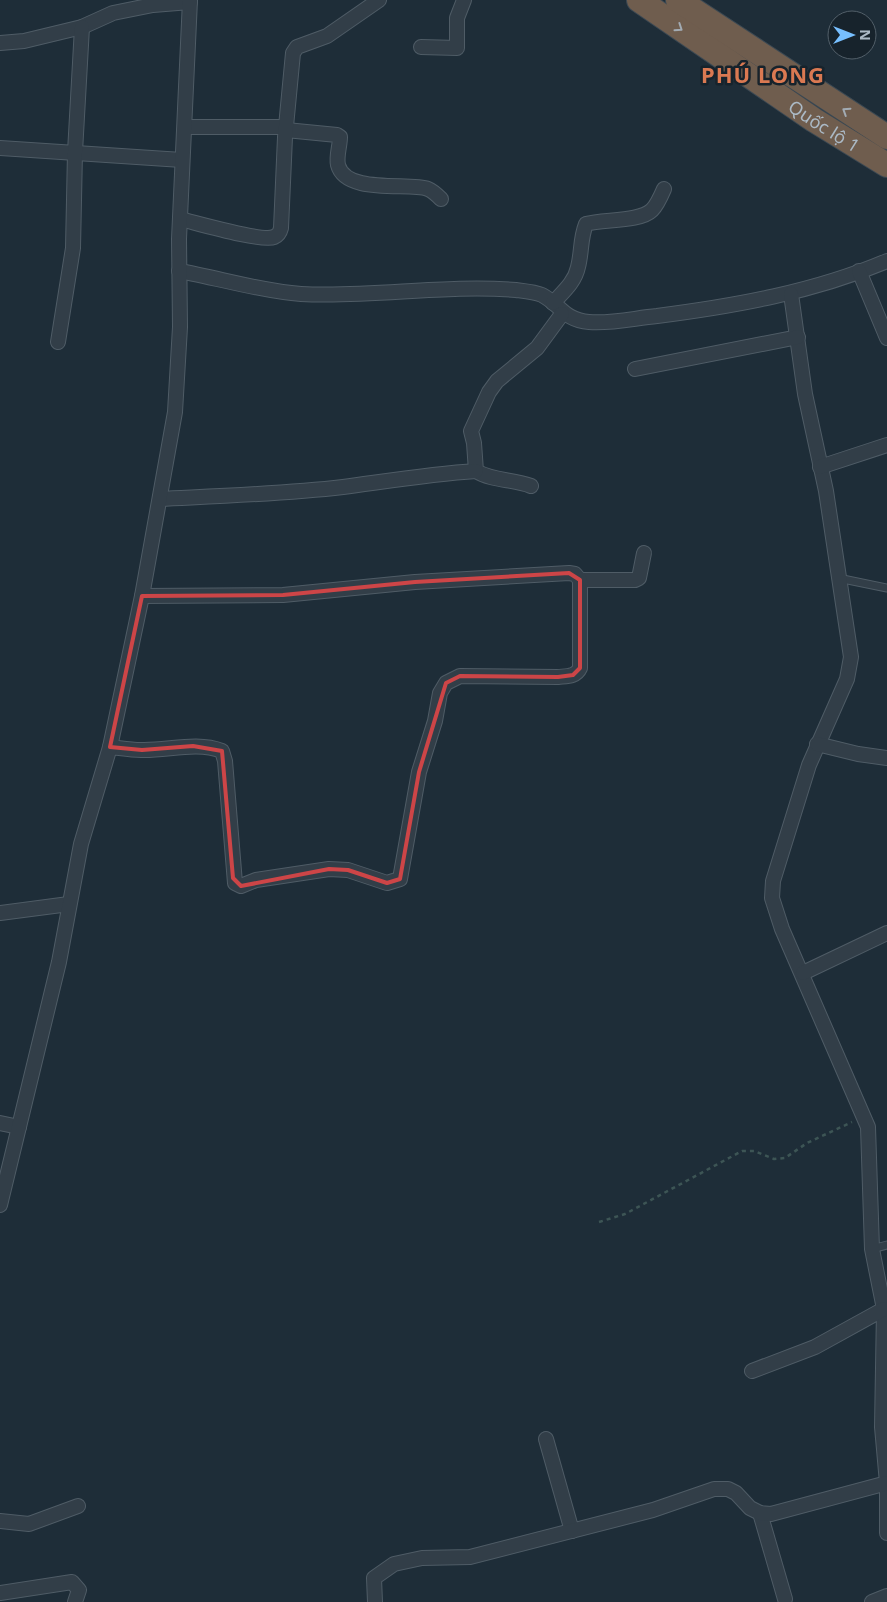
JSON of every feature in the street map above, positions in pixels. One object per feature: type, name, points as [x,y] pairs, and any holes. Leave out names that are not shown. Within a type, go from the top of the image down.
[{"type":"highway","name":"Quốc lộ 1","points":[[639,0],[814,120],[887,165]]},
{"type":"highway","name":"Quốc lộ 1","points":[[678,0],[887,137]]},
{"type":"street","points":[[180,220],[266,238],[279,234],[281,228],[291,60],[297,47],[327,36],[379,0]]},
{"type":"street","points":[[421,47],[456,48],[457,18],[464,0]]},
{"type":"street","points":[[0,43],[24,41],[82,26],[113,13],[153,5],[190,1],[186,128],[182,160],[180,220],[178,386],[142,596],[110,748],[81,844],[58,962],[0,1205]]},
{"type":"street","points":[[58,342],[73,248],[75,152],[82,26]]},
{"type":"street","points":[[186,128],[286,129],[337,135],[340,137],[338,168],[347,176],[374,186],[427,188],[441,199]]},
{"type":"street","points":[[0,148],[182,160]]},
{"type":"street","points":[[476,471],[473,427],[489,392],[498,381],[537,348],[578,266],[581,237],[586,224],[642,216],[652,210],[664,189]]},
{"type":"street","points":[[179,271],[271,290],[301,294],[515,290],[540,294],[577,320],[597,322],[691,311],[791,294],[887,261]]},
{"type":"street","points":[[859,271],[887,338]]},
{"type":"street","points":[[791,294],[805,394],[826,491],[838,577],[851,648],[850,668],[847,679],[817,744],[792,817],[772,889],[775,911],[868,1127],[872,1249],[884,1309],[884,1426],[887,1533]]},
{"type":"street","points":[[634,369],[798,337]]},
{"type":"street","points":[[820,467],[887,445]]},
{"type":"street","points":[[160,499],[334,488],[410,477],[476,471],[486,476],[519,481],[531,486]]},
{"type":"street","points":[[580,580],[634,580],[639,578],[644,553]]},
{"type":"street","points":[[110,748],[142,750],[193,746],[214,748],[222,751],[225,760],[235,883],[241,886],[256,880],[329,869],[348,870],[387,883],[395,882],[400,879],[419,772],[435,721],[440,693],[446,683],[460,676],[558,677],[578,672],[582,634],[580,580],[575,574],[561,573],[415,582],[283,595],[142,596]]},
{"type":"street","points":[[817,744],[858,754],[887,758]]},
{"type":"street","points":[[0,913],[69,904]]},
{"type":"street","points":[[802,973],[887,933]]},
{"type":"street","points":[[0,1123],[19,1127]]},
{"type":"street","points":[[752,1371],[816,1347],[884,1309]]},
{"type":"street","points":[[546,1438],[572,1531]]},
{"type":"street","points":[[375,1602],[374,1578],[394,1564],[422,1558],[470,1557],[653,1510],[714,1489],[728,1490],[736,1493],[750,1508],[760,1513],[771,1514],[887,1484]]},
{"type":"street","points":[[0,1521],[29,1524],[78,1506]]},
{"type":"street","points":[[760,1513],[786,1599]]},
{"type":"street","points":[[0,1593],[72,1582],[79,1590],[76,1602]]},
{"type":"street","points":[[872,1602],[887,1596]]},
{"type":"lane","points":[[838,577],[887,588]]},
{"type":"lane","points":[[872,1249],[887,1245]]},
{"type":"path","points":[[599,1222],[625,1214],[742,1151],[754,1151],[774,1159],[786,1158],[807,1143],[864,1116]]},
{"type":"highlighted area","points":[[569,573],[580,580],[580,668],[573,675],[558,677],[460,676],[446,683],[419,772],[400,879],[387,883],[348,870],[329,869],[241,886],[233,878],[222,751],[193,746],[142,750],[110,747],[142,596],[283,595],[415,582]]},
{"type":"district","name":"PHÚ LONG","points":[[763,74]]}]
